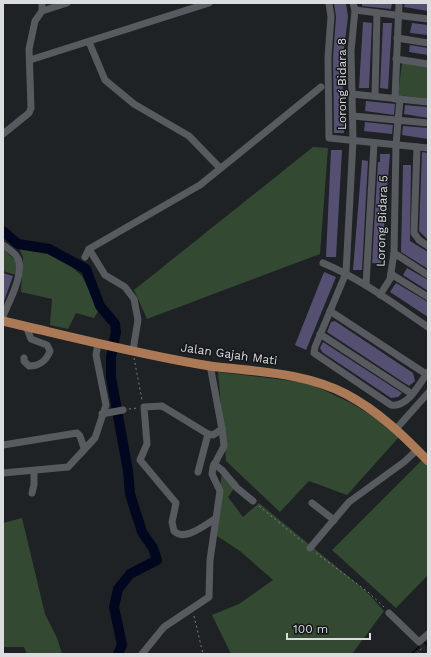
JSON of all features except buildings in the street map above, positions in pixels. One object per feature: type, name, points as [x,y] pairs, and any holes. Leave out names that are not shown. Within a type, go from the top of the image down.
[{"type":"main road","name":"Jalan Gajah Mati","points":[[3,321],[101,344],[210,366],[283,374],[323,384],[363,404],[396,429],[428,461]]},
{"type":"street","points":[[3,134],[29,113],[31,108],[29,49],[35,21],[42,7],[67,3]]},
{"type":"street","points":[[30,60],[209,3]]},
{"type":"street","points":[[330,3],[331,17],[328,57],[328,135],[331,140],[353,140],[428,148]]},
{"type":"street","name":"Lorong Bidara 5","points":[[380,294],[391,274],[394,253],[396,145],[398,120],[396,59],[399,3]]},
{"type":"street","points":[[354,6],[377,13],[428,19]]},
{"type":"street","name":"Lorong Bidara 8","points":[[354,6],[351,51],[353,140],[346,273],[320,334],[314,353],[384,400],[396,406],[412,394]]},
{"type":"street","points":[[374,96],[377,13]]},
{"type":"street","points":[[397,38],[428,43]]},
{"type":"street","points":[[89,42],[105,80],[134,104],[190,136],[220,168]]},
{"type":"street","points":[[396,59],[428,64]]},
{"type":"street","points":[[85,257],[89,249],[200,185],[321,87]]},
{"type":"street","points":[[352,94],[428,102]]},
{"type":"street","points":[[353,116],[428,123]]},
{"type":"street","points":[[366,285],[374,143]]},
{"type":"street","points":[[417,147],[414,233],[419,240],[428,246]]},
{"type":"street","points":[[3,245],[15,254],[19,261],[18,280],[3,316]]},
{"type":"street","points":[[89,249],[105,275],[125,287],[134,299],[138,320],[133,350]]},
{"type":"street","points":[[394,253],[428,275]]},
{"type":"street","points":[[323,263],[346,273],[366,285],[428,327]]},
{"type":"street","points":[[391,274],[428,297]]},
{"type":"street","points":[[320,334],[412,394],[427,373],[330,311]]},
{"type":"street","points":[[24,358],[24,361],[29,366],[37,366],[47,359],[50,351],[47,345],[31,338],[26,326]]},
{"type":"street","points":[[3,473],[68,467],[84,448],[95,438],[106,405],[96,355],[101,344]]},
{"type":"street","points":[[142,654],[161,630],[192,607],[209,597],[210,560],[220,491],[212,474],[214,464],[224,446],[210,366]]},
{"type":"street","points":[[396,429],[428,393]]},
{"type":"street","points":[[215,519],[186,534],[180,534],[174,531],[172,522],[176,503],[140,460],[147,444],[144,407],[162,406],[208,434],[213,435],[222,429]]},
{"type":"street","points":[[102,414],[123,410]]},
{"type":"street","points":[[3,445],[77,433],[80,436],[84,448]]},
{"type":"street","points":[[198,472],[208,434]]},
{"type":"street","points":[[310,548],[349,502],[404,462],[417,450]]},
{"type":"street","points":[[214,464],[226,474],[237,488],[253,501]]},
{"type":"street","points":[[32,493],[34,485],[34,471]]},
{"type":"street","points":[[312,503],[334,520]]},
{"type":"street","points":[[389,613],[419,642],[428,634]]},
{"type":"path","points":[[123,410],[144,407],[134,363],[133,350]]},
{"type":"path","points":[[253,501],[310,548],[368,592],[389,613]]},
{"type":"path","points":[[192,607],[203,654]]},
{"type":"green space","points":[[402,63],[428,67],[428,99],[398,95]]},
{"type":"green space","points":[[313,147],[328,148],[320,254],[147,319],[134,290]]},
{"type":"green space","points":[[19,248],[49,253],[72,267],[82,276],[99,310],[94,318],[76,313],[68,329],[50,325],[52,299],[21,292],[23,257]]},
{"type":"green space","points":[[3,249],[16,261],[16,275],[3,271]]},
{"type":"green space","points":[[218,372],[309,383],[351,403],[379,420],[399,437],[347,495],[309,481],[280,512],[226,461]]},
{"type":"green space","points":[[423,459],[428,465],[428,575],[396,608],[332,550]]},
{"type":"green space","points":[[222,467],[238,483],[228,497],[243,517],[259,503],[366,591],[384,611],[352,654],[231,654],[212,615],[239,604],[273,580],[240,551],[217,536]]},
{"type":"green space","points":[[22,518],[45,614],[57,638],[62,654],[27,654],[24,647],[3,647],[3,523]]},
{"type":"waterway","points":[[3,231],[18,244],[49,249],[86,269],[100,306],[115,324],[116,332],[111,357],[111,377],[128,471],[130,494],[142,532],[153,548],[157,560],[130,574],[118,589],[114,607],[122,645],[118,654]]},
{"type":"waterway","points":[[424,642],[428,646]]},
{"type":"waterway","points":[[411,654],[419,647]]}]
